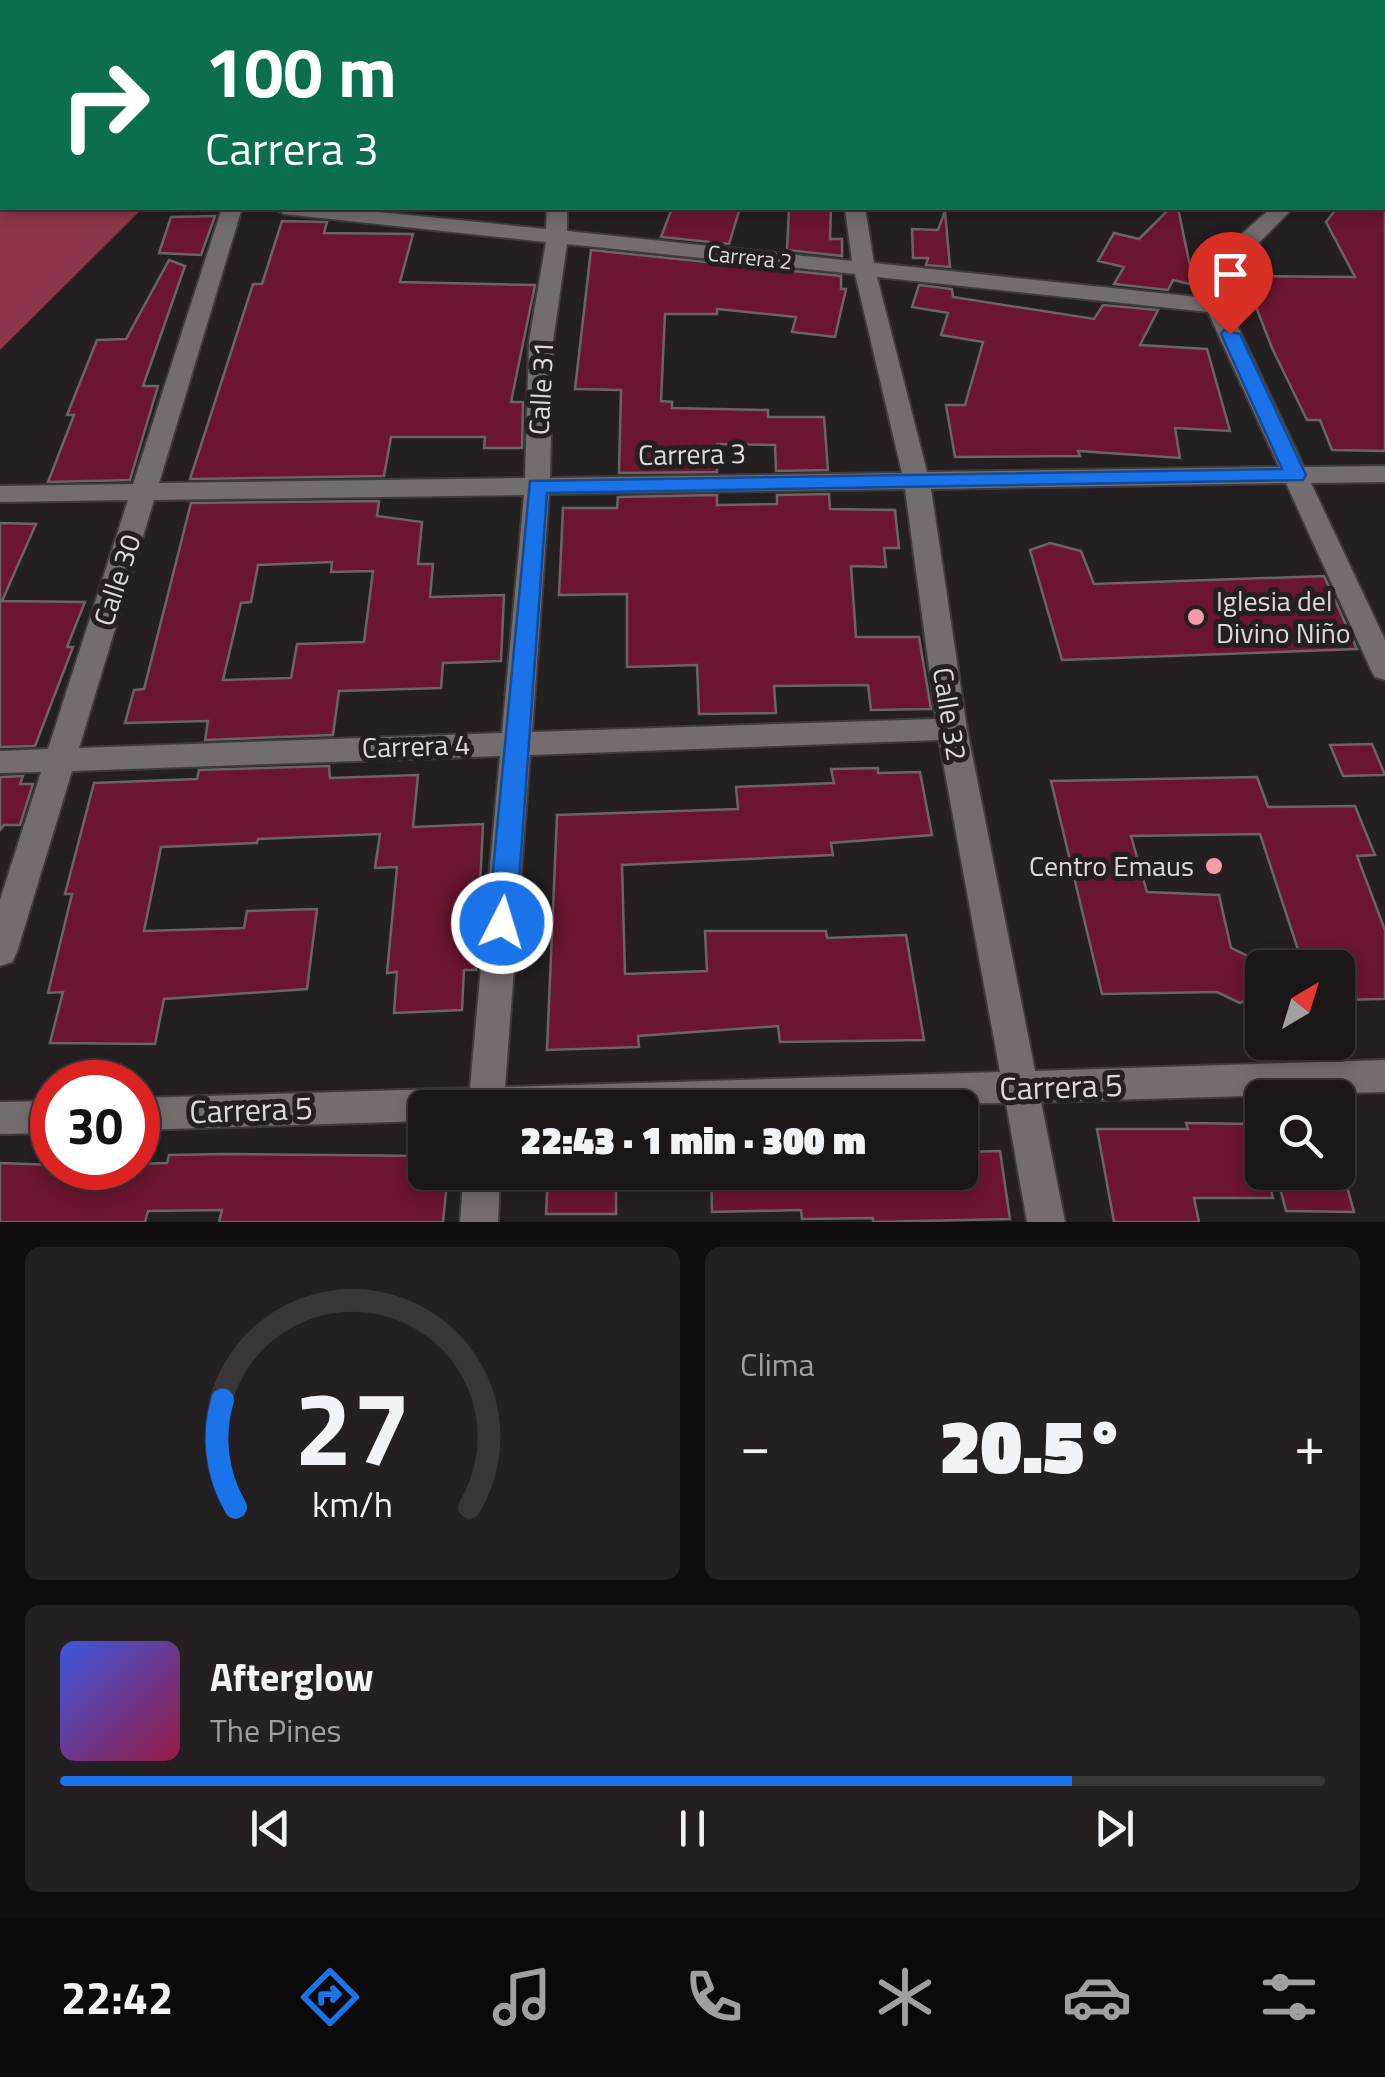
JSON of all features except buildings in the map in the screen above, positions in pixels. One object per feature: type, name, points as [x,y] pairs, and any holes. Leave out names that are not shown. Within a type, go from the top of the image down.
[{"type":"street","name":"Calle 30","points":[[0,952],[231,210]]},
{"type":"street","name":"Carrera 2","points":[[323,210],[556,222],[864,268],[1217,306]]},
{"type":"street","name":"Calle 32","points":[[855,210],[864,268],[917,480],[952,730],[1017,1089],[1046,1222]]},
{"type":"street","points":[[1282,210],[1232,256],[1217,279],[1217,306],[1385,670]]},
{"type":"street","name":"Calle 31","points":[[487,1090],[537,486],[541,340],[556,260],[556,222]]},
{"type":"street","name":"Carrera 3","points":[[0,494],[1385,474]]},
{"type":"street","name":"Carrera 4","points":[[0,762],[952,730]]},
{"type":"street","name":"Carrera 5","points":[[978,1090],[1385,1076]]},
{"type":"street","name":"Carrera 5","points":[[160,1113],[408,1107]]},
{"type":"street","points":[[0,1118],[30,1117]]},
{"type":"street","points":[[480,1222],[481,1190]]},
{"type":"shaded area","points":[[0,210],[141,210],[0,350]]},
{"type":"place","name":"Iglesia del Divino Niño","points":[[1196,617]]},
{"type":"place","name":"Centro Emaus","points":[[1214,866]]},
{"type":"route","points":[[502,923],[537,486],[1296,475],[1230,334]]}]
